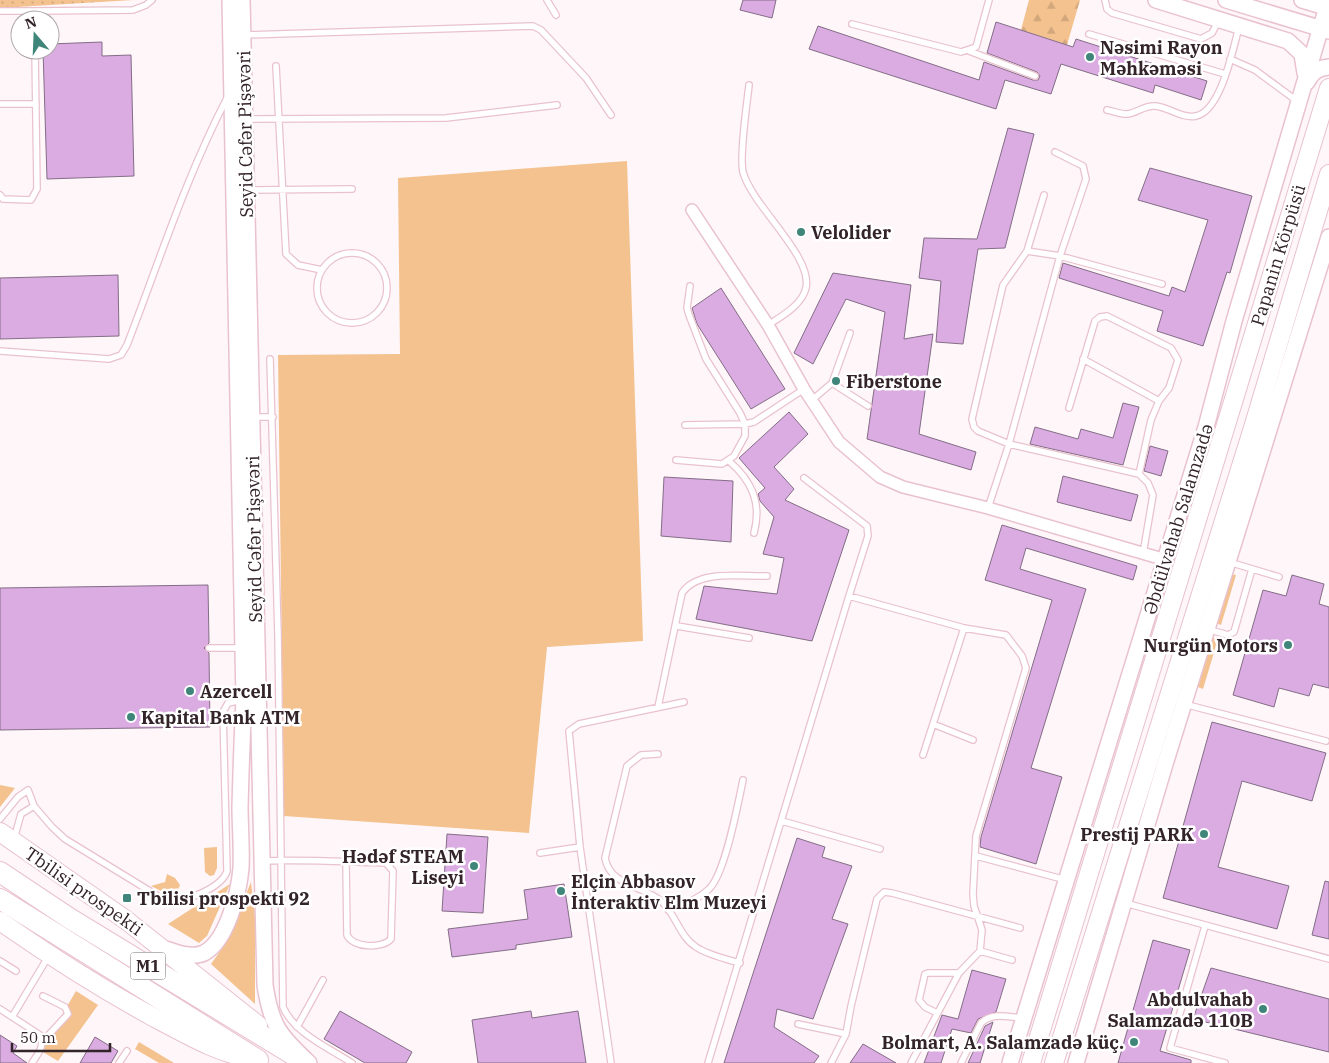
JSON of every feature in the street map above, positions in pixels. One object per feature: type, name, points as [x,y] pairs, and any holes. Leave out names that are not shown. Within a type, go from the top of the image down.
[{"type":"highway","name":"M1","points":[[0,872],[69,918],[305,1061]]},
{"type":"highway","name":"M1","points":[[0,899],[261,1061]]},
{"type":"main road","name":"Seyid Cəfər Pişəvəri","points":[[162,948],[194,955],[208,950],[220,938],[238,888],[241,867],[240,812],[244,700],[230,0]]},
{"type":"main road","name":"Seyid Cəfər Pişəvəri","points":[[242,0],[259,812],[265,985],[270,1014],[286,1042],[305,1061]]},
{"type":"main road","points":[[1156,0],[1278,36],[1297,48],[1305,62],[1303,87]]},
{"type":"main road","points":[[1190,0],[1201,14]]},
{"type":"main road","points":[[1302,0],[1328,5]]},
{"type":"main road","points":[[1201,14],[1233,2],[1325,30]]},
{"type":"main road","name":"Əbdülvahab Salamzadə","points":[[1010,1063],[1183,505],[1234,321],[1303,87],[1325,30],[1328,5]]},
{"type":"main road","points":[[1303,87],[1312,73],[1320,68],[1329,67]]},
{"type":"main road","name":"Papanin Körpüsü","points":[[1226,423],[1329,88]]},
{"type":"main road","name":"Papanin Körpüsü","points":[[1236,483],[1329,174]]},
{"type":"main road","points":[[1076,1063],[1207,629],[1325,263],[1329,237]]},
{"type":"main road","name":"Əbdülvahab Salamzadə","points":[[1031,1063],[1226,423]]},
{"type":"main road","points":[[1183,505],[1210,475]]},
{"type":"main road","points":[[1236,483],[1241,521]]},
{"type":"main road","points":[[1054,1063],[1236,483]]},
{"type":"main road","points":[[1156,591],[1163,630]]},
{"type":"main road","points":[[1189,633],[1214,609]]},
{"type":"main road","points":[[240,812],[259,812]]},
{"type":"main road","name":"Tbilisi prospekti","points":[[7,837],[162,948],[305,1061]]},
{"type":"main road","points":[[0,921],[49,955],[132,1005],[202,1043],[238,1056],[261,1061]]},
{"type":"street","points":[[692,210],[768,325],[804,389],[839,442],[880,477],[903,487],[988,508],[1166,560]]},
{"type":"lane","points":[[60,11],[133,10],[146,6],[152,0]]},
{"type":"lane","points":[[547,0],[556,15]]},
{"type":"lane","points":[[852,24],[961,52],[969,51],[976,47],[989,0]]},
{"type":"lane","points":[[1105,0],[1107,9],[1112,13],[1201,38],[1212,33],[1219,19]]},
{"type":"lane","points":[[1107,110],[1126,114],[1150,106],[1195,116],[1204,113],[1212,105],[1225,74],[1240,24]]},
{"type":"lane","points":[[243,35],[534,26],[541,30],[586,78],[611,115]]},
{"type":"lane","points":[[1089,34],[1225,74]]},
{"type":"lane","points":[[969,51],[1035,76]]},
{"type":"lane","points":[[1230,59],[1256,70],[1299,102]]},
{"type":"lane","points":[[0,195],[3,199],[31,200],[35,195],[35,60]]},
{"type":"lane","points":[[276,66],[286,254],[298,265],[322,270]]},
{"type":"lane","points":[[749,85],[743,171],[748,185],[762,208],[791,246],[806,275],[806,289],[798,304],[768,325]]},
{"type":"lane","points":[[0,351],[109,359],[121,355],[127,345],[197,158],[232,89]]},
{"type":"lane","points":[[0,104],[36,104]]},
{"type":"lane","points":[[245,119],[280,117],[446,118],[557,105]]},
{"type":"lane","points":[[988,508],[1009,444],[1060,256],[1086,173],[1083,166],[1055,152]]},
{"type":"lane","points":[[246,190],[352,189]]},
{"type":"lane","points":[[1044,195],[1027,251],[1003,285],[972,418],[974,427],[978,431],[1009,444],[1139,474],[1148,483],[1153,495],[1143,554]]},
{"type":"lane","points":[[1027,251],[1060,256],[1162,284]]},
{"type":"lane","points":[[358,253],[373,260],[380,266],[386,281],[386,298],[382,306],[371,318],[355,323],[346,322],[331,316],[325,310],[318,295],[318,278],[322,270],[327,264],[341,255],[358,253]]},
{"type":"lane","points":[[676,460],[722,464],[730,460],[745,436],[745,424],[706,359],[687,308],[690,286]]},
{"type":"lane","points":[[1069,408],[1095,321],[1100,317],[1107,316],[1171,348],[1178,360],[1169,388],[1159,401],[1151,420],[1139,474]]},
{"type":"lane","points":[[812,400],[832,383],[850,333]]},
{"type":"lane","points":[[270,359],[273,417],[283,1007],[288,1018],[297,1027],[352,1063]]},
{"type":"lane","points":[[1083,359],[1159,401]]},
{"type":"lane","points":[[832,383],[868,406]]},
{"type":"lane","points":[[685,425],[745,424],[763,418],[804,389]]},
{"type":"lane","points":[[251,417],[273,417]]},
{"type":"lane","points":[[730,460],[740,470],[753,490],[758,508],[754,533]]},
{"type":"lane","points":[[708,1063],[740,963],[868,536],[867,526],[804,478]]},
{"type":"lane","points":[[1228,562],[1279,578]]},
{"type":"lane","points":[[1207,629],[1228,635],[1234,632],[1252,569]]},
{"type":"lane","points":[[658,707],[677,626],[682,593],[686,587],[696,581],[767,576]]},
{"type":"lane","points":[[849,596],[964,628],[1006,635],[1022,656],[1026,668],[976,836],[973,894],[974,906],[980,918],[983,940],[980,951],[958,974],[911,1063]]},
{"type":"lane","points":[[677,626],[749,638]]},
{"type":"lane","points":[[923,755],[964,628]]},
{"type":"lane","points":[[209,648],[243,648]]},
{"type":"lane","points":[[0,819],[18,797],[28,790],[34,806],[65,839],[166,900],[176,903],[186,900],[217,884],[227,871],[223,712],[228,703],[244,700]]},
{"type":"lane","points":[[610,1063],[580,847],[569,731],[579,724],[684,702]]},
{"type":"lane","points":[[1184,704],[1326,741]]},
{"type":"lane","points":[[933,724],[974,740]]},
{"type":"lane","points":[[658,754],[641,755],[627,766],[605,858],[606,866],[616,878],[656,898],[668,910],[684,936],[698,948],[740,963]]},
{"type":"lane","points":[[668,910],[701,896],[711,888],[717,877],[737,810],[743,780]]},
{"type":"lane","points":[[7,837],[21,814],[34,806]]},
{"type":"lane","points":[[782,822],[880,849]]},
{"type":"lane","points":[[540,853],[580,847]]},
{"type":"lane","points":[[976,856],[1067,880]]},
{"type":"lane","points":[[261,862],[280,861],[346,862],[386,863],[393,871],[391,939],[386,945],[380,946],[354,942],[347,935],[346,862]]},
{"type":"lane","points":[[831,1063],[846,1034],[877,899],[884,892],[892,892],[1020,928]]},
{"type":"lane","points":[[1125,904],[1329,959]]},
{"type":"lane","points":[[1205,926],[1170,1048],[1225,1063]]},
{"type":"lane","points":[[980,951],[1012,960]]},
{"type":"lane","points":[[12,1017],[49,955]]},
{"type":"lane","points":[[0,961],[16,971]]},
{"type":"lane","points":[[937,1013],[925,1007],[919,1000],[925,974],[928,972],[958,974]]},
{"type":"lane","points":[[297,1027],[323,980]]},
{"type":"lane","points":[[32,1063],[41,1049],[43,1041],[68,1014],[64,1007],[44,996]]},
{"type":"lane","points":[[0,1009],[40,1035],[43,1041]]},
{"type":"lane","points":[[961,1063],[981,1023],[986,1018],[993,1016],[1024,1018]]},
{"type":"lane","points":[[798,1024],[846,1034]]},
{"type":"lane","points":[[119,1063],[127,1051]]},
{"type":"green space","points":[[0,0],[133,0],[0,8]]},
{"type":"green space","points":[[1029,0],[1080,0],[1067,45],[1021,30]]},
{"type":"green space","points":[[627,161],[643,641],[547,647],[529,833],[284,816],[278,355],[400,354],[398,178]]},
{"type":"green space","points":[[1231,574],[1236,575],[1221,625],[1216,623]]},
{"type":"green space","points":[[1213,638],[1218,639],[1203,689],[1198,687]]},
{"type":"green space","points":[[0,785],[15,788],[0,807]]},
{"type":"green space","points":[[217,847],[217,868],[214,875],[210,876],[205,872],[204,848]]},
{"type":"green space","points":[[167,874],[175,878],[180,885],[177,892],[169,895],[151,886],[165,882]]},
{"type":"green space","points":[[251,882],[255,917],[255,1004],[211,964],[226,943]]},
{"type":"green space","points":[[230,884],[207,936],[199,943],[168,924]]},
{"type":"green space","points":[[76,991],[98,1005],[58,1061],[41,1051]]},
{"type":"green space","points":[[139,1042],[174,1063],[159,1063],[135,1049]]},
{"type":"building","points":[[743,0],[776,0],[772,18],[740,10]]},
{"type":"building","points":[[996,22],[1073,47],[1076,39],[1207,81],[1201,100],[1155,85],[1153,93],[1061,64],[1051,94],[1005,80],[996,109],[809,49],[818,26],[979,80],[984,62],[1033,80],[1038,80],[1040,76],[1037,72],[987,53]]},
{"type":"building","points":[[102,42],[102,56],[131,55],[134,176],[47,179],[43,60],[60,60],[60,44]]},
{"type":"building","points":[[1008,128],[1034,134],[1005,248],[978,249],[963,344],[936,342],[941,281],[919,278],[924,238],[977,239]]},
{"type":"building","points":[[1150,168],[1252,196],[1230,273],[1227,272],[1203,346],[1157,331],[1163,311],[1059,278],[1063,263],[1169,296],[1172,287],[1185,292],[1208,220],[1138,200]]},
{"type":"building","points":[[833,273],[911,285],[904,339],[933,334],[919,434],[976,452],[971,470],[867,439],[885,312],[846,299],[813,364],[794,353]]},
{"type":"building","points":[[118,275],[119,336],[0,339],[0,278]]},
{"type":"building","points":[[721,288],[785,389],[751,409],[697,324],[692,308]]},
{"type":"building","points":[[1123,403],[1139,407],[1123,465],[1030,444],[1035,427],[1078,439],[1081,429],[1113,438]]},
{"type":"building","points":[[789,412],[808,434],[774,467],[794,489],[785,500],[849,530],[812,641],[696,619],[704,586],[777,594],[784,558],[763,554],[774,517],[760,501],[758,494],[765,488],[739,458]]},
{"type":"building","points":[[1150,446],[1168,451],[1161,476],[1144,471]]},
{"type":"building","points":[[1063,476],[1138,495],[1131,521],[1057,502]]},
{"type":"building","points":[[664,477],[733,481],[731,542],[661,536]]},
{"type":"building","points":[[1002,525],[1137,566],[1133,580],[1026,548],[1020,569],[1086,589],[1031,768],[1062,777],[1036,864],[980,847],[981,837],[1052,600],[985,580]]},
{"type":"building","name":"Nurgün Motors","points":[[1292,575],[1324,584],[1319,604],[1329,607],[1329,688],[1313,684],[1309,696],[1279,688],[1274,707],[1233,695],[1263,590],[1286,596]]},
{"type":"building","points":[[208,585],[209,643],[204,648],[209,653],[210,727],[0,730],[0,588]]},
{"type":"building","name":"Prestij PARK","points":[[1212,722],[1326,753],[1312,801],[1242,781],[1218,867],[1289,886],[1277,929],[1163,898]]},
{"type":"building","points":[[447,834],[488,837],[483,913],[442,911]]},
{"type":"building","points":[[797,838],[825,847],[822,857],[852,866],[832,919],[848,924],[813,1019],[777,1009],[774,1027],[819,1056],[814,1063],[724,1063]]},
{"type":"building","points":[[1325,881],[1329,882],[1329,939],[1312,935]]},
{"type":"building","points":[[564,884],[572,937],[516,945],[516,949],[452,957],[448,929],[528,919],[524,890]]},
{"type":"building","points":[[1153,940],[1190,950],[1160,1051],[1191,1060],[1191,1063],[1118,1063]]},
{"type":"building","name":"Abdulvahab Salamzadə 110B","points":[[1211,968],[1329,999],[1329,1052],[1193,1019]]},
{"type":"building","points":[[972,970],[1006,979],[996,1012],[978,1019],[971,1033],[952,1029],[941,1063],[924,1063],[942,1015],[958,1019]]},
{"type":"building","points":[[340,1011],[412,1052],[406,1063],[365,1063],[324,1039]]},
{"type":"building","points":[[531,1011],[532,1018],[578,1011],[586,1063],[478,1063],[472,1020]]},
{"type":"building","points":[[993,1022],[980,1063],[968,1063],[985,1026]]},
{"type":"building","points":[[0,1035],[17,1046],[13,1053],[27,1063],[0,1063]]},
{"type":"building","points":[[95,1037],[118,1051],[111,1063],[80,1063]]},
{"type":"building","points":[[863,1044],[896,1063],[850,1063]]},
{"type":"place","name":"Nəsimi Rayon Məhkəməsi","points":[[1090,57]]},
{"type":"place","name":"Velolider","points":[[801,232]]},
{"type":"place","name":"Fiberstone","points":[[836,381]]},
{"type":"place","name":"Nurgün Motors","points":[[1288,645]]},
{"type":"place","name":"Azercell","points":[[190,691]]},
{"type":"place","name":"Kapital Bank ATM","points":[[131,717]]},
{"type":"place","name":"Prestij PARK","points":[[1204,834]]},
{"type":"place","name":"Hədəf STEAM Liseyi","points":[[474,866]]},
{"type":"place","name":"Elçin Abbasov İnteraktiv Elm Muzeyi","points":[[561,891]]},
{"type":"place","name":"Tbilisi prospekti 92","points":[[127,898]]},
{"type":"place","name":"Abdulvahab Salamzadə 110B","points":[[1263,1009]]},
{"type":"place","name":"Bolmart, A. Salamzadə küç.","points":[[1134,1042]]}]
